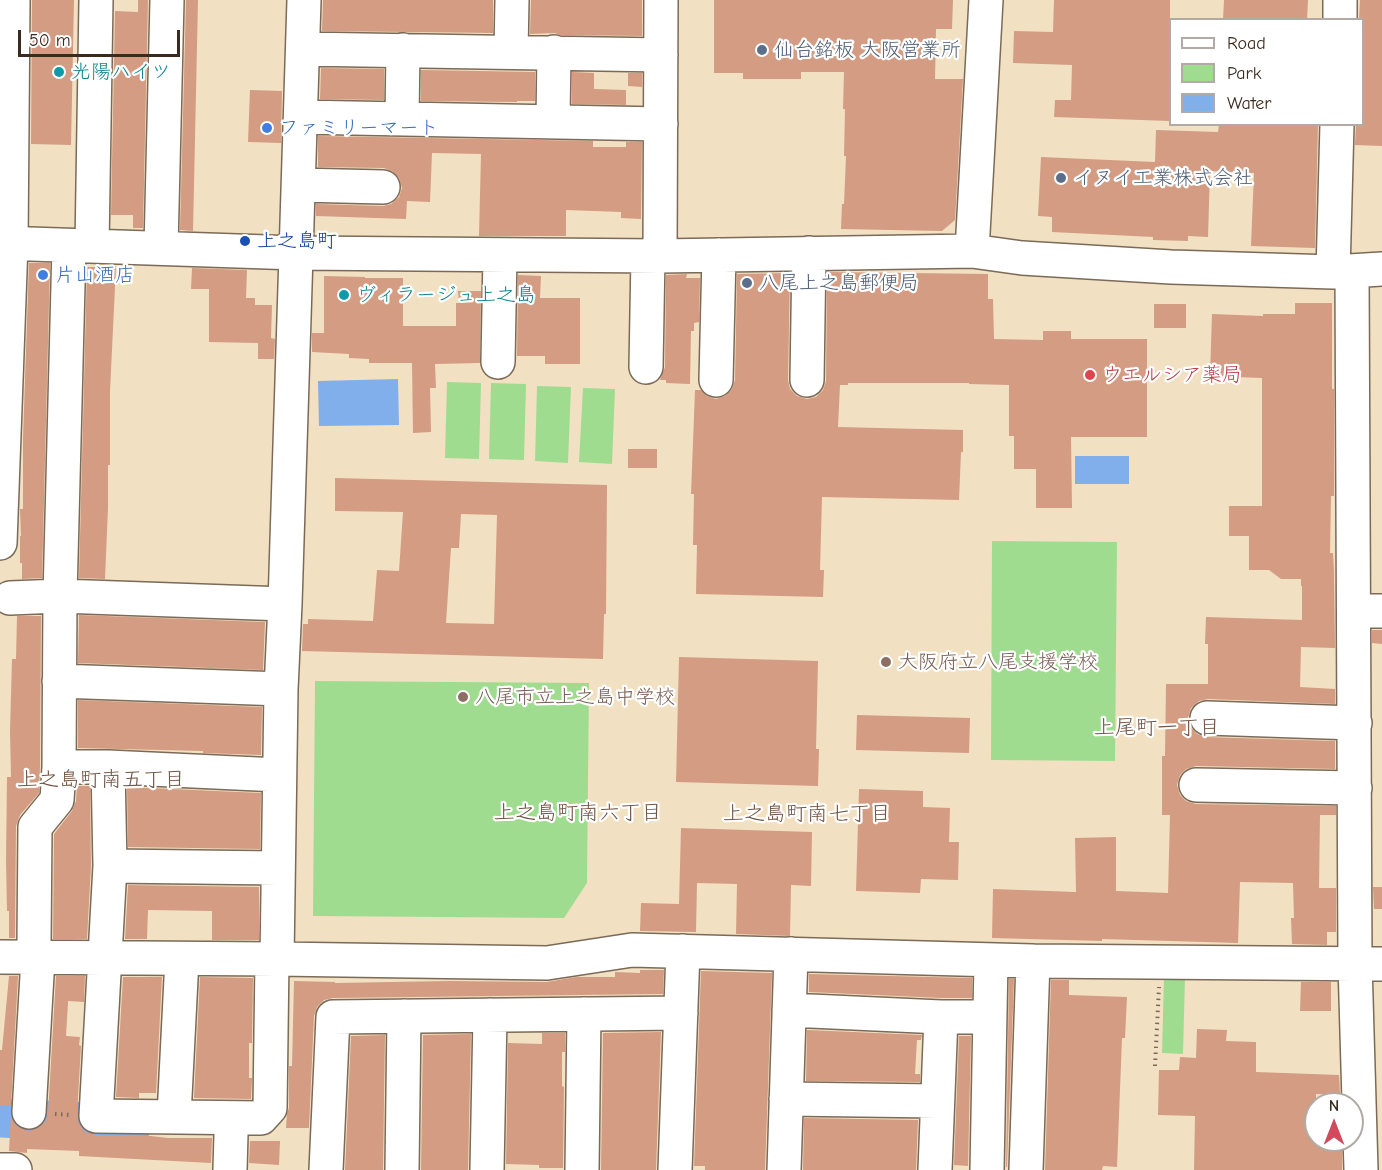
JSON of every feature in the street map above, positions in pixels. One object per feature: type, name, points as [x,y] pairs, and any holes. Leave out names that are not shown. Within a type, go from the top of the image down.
[{"type":"street","points":[[0,543],[5,243],[13,0]]},
{"type":"street","points":[[29,1112],[38,958],[34,945],[35,827],[57,800],[60,596],[96,0]]},
{"type":"street","points":[[161,248],[167,0]]},
{"type":"street","points":[[108,767],[110,866],[96,1116],[174,1116],[232,1125],[261,1118],[270,1108],[278,868],[280,688],[285,603],[304,0]]},
{"type":"street","points":[[511,51],[512,0]]},
{"type":"street","points":[[646,368],[661,124],[661,0]]},
{"type":"street","points":[[972,250],[986,0]]},
{"type":"street","points":[[1340,0],[1340,18]]},
{"type":"street","points":[[303,49],[661,55]]},
{"type":"street","points":[[402,118],[403,50]]},
{"type":"street","points":[[553,121],[554,52]]},
{"type":"street","points":[[301,117],[661,124]]},
{"type":"street","points":[[1337,126],[1356,271],[1368,611],[1355,723],[1355,788],[1369,964],[1361,1170]]},
{"type":"street","points":[[299,185],[382,187]]},
{"type":"street","points":[[5,243],[297,253],[500,255],[654,256],[972,250],[1022,258],[1148,266],[1356,271]]},
{"type":"street","points":[[807,380],[810,254]]},
{"type":"street","points":[[498,363],[500,255]]},
{"type":"street","points":[[716,380],[719,255]]},
{"type":"street","points":[[10,598],[60,596],[285,603]]},
{"type":"street","points":[[59,681],[280,688]]},
{"type":"street","points":[[1207,718],[1355,723]]},
{"type":"street","points":[[59,767],[279,775]]},
{"type":"street","points":[[1196,785],[1355,788]]},
{"type":"street","points":[[110,866],[278,868]]},
{"type":"street","points":[[0,957],[546,963],[633,950],[683,957],[791,954],[1033,961],[1369,964]]},
{"type":"street","points":[[784,1170],[791,954]]},
{"type":"street","points":[[675,1170],[683,957]]},
{"type":"street","points":[[174,1116],[182,959]]},
{"type":"street","points":[[987,1170],[991,960]]},
{"type":"street","points":[[1026,1170],[1033,961]]},
{"type":"street","points":[[789,1010],[989,1017]]},
{"type":"street","points":[[326,1170],[333,1017],[681,1013]]},
{"type":"street","points":[[582,1170],[584,1014]]},
{"type":"street","points":[[487,1170],[490,1015]]},
{"type":"street","points":[[402,1170],[405,1016]]},
{"type":"street","points":[[935,1170],[940,1017]]},
{"type":"street","points":[[988,1052],[1031,1052]]},
{"type":"street","points":[[786,1099],[937,1101]]},
{"type":"street","points":[[230,1170],[232,1125]]},
{"type":"street","points":[[0,1170],[15,1170]]},
{"type":"path","points":[[1155,1065],[1160,962]]},
{"type":"green space","points":[[447,382],[481,383],[479,459],[445,458]]},
{"type":"green space","points":[[491,383],[526,384],[524,460],[489,459]]},
{"type":"green space","points":[[537,386],[571,387],[568,463],[535,461]]},
{"type":"green space","points":[[583,388],[615,389],[612,464],[579,462]]},
{"type":"green space","points":[[992,541],[1117,542],[1115,761],[991,760]]},
{"type":"green space","points":[[315,681],[589,683],[587,883],[564,918],[313,916]]},
{"type":"green space","points":[[1164,977],[1185,978],[1183,1054],[1162,1053]]},
{"type":"water","points":[[398,379],[399,425],[319,426],[318,381]]},
{"type":"water","points":[[1075,456],[1129,456],[1129,484],[1075,484]]},
{"type":"building","name":"光陽ハイツ","points":[[32,0],[74,0],[71,145],[31,144]]},
{"type":"building","points":[[138,0],[148,0],[143,228],[133,228],[133,215],[111,215],[115,11],[138,12]]},
{"type":"building","points":[[186,0],[198,0],[193,231],[180,230]]},
{"type":"building","points":[[323,0],[493,0],[493,33],[322,31]]},
{"type":"building","points":[[531,0],[642,0],[642,36],[530,34]]},
{"type":"building","points":[[714,0],[953,0],[952,29],[936,29],[935,79],[963,79],[955,220],[942,231],[841,229],[846,156],[844,156],[844,72],[801,72],[801,79],[743,79],[743,73],[714,73]]},
{"type":"building","points":[[1054,0],[1170,0],[1169,121],[1054,117],[1055,100],[1071,100],[1072,65],[1013,63],[1014,31],[1053,32]]},
{"type":"building","points":[[1224,0],[1308,0],[1307,18],[1223,18]]},
{"type":"building","points":[[1360,0],[1382,0],[1382,146],[1355,145],[1356,126],[1364,126],[1364,18],[1359,18]]},
{"type":"building","points":[[321,68],[384,69],[384,100],[320,99]]},
{"type":"building","points":[[421,70],[535,72],[535,101],[421,101]]},
{"type":"building","points":[[572,72],[594,73],[594,89],[626,90],[626,105],[572,104]]},
{"type":"building","points":[[628,73],[642,73],[642,87],[628,86]]},
{"type":"building","points":[[250,90],[282,91],[281,143],[248,142]]},
{"type":"building","points":[[1219,126],[1318,126],[1315,248],[1251,246],[1254,173],[1210,171],[1208,237],[1188,236],[1188,241],[1052,232],[1052,217],[1038,216],[1041,157],[1155,162],[1156,130],[1218,132]]},
{"type":"building","points":[[318,136],[593,141],[593,147],[626,147],[626,142],[642,142],[641,219],[621,218],[621,212],[566,210],[566,236],[479,236],[481,154],[432,153],[430,202],[407,201],[406,219],[316,216],[316,204],[383,206],[391,204],[399,197],[402,188],[399,178],[392,171],[384,168],[318,167]]},
{"type":"building","points":[[29,263],[50,263],[42,578],[22,579],[20,509],[23,509]]},
{"type":"building","points":[[97,265],[116,266],[105,579],[79,578],[87,267],[97,267]]},
{"type":"building","points":[[192,268],[247,270],[246,298],[255,298],[255,305],[272,305],[271,338],[275,339],[274,359],[258,359],[258,343],[209,342],[209,289],[191,289]]},
{"type":"building","points":[[827,272],[988,274],[988,299],[993,299],[994,339],[1043,340],[1043,331],[1071,331],[1071,339],[1147,339],[1147,437],[1071,437],[1072,508],[1036,508],[1036,469],[1014,469],[1014,436],[1009,436],[1009,385],[848,383],[848,385],[840,385],[838,427],[963,430],[959,500],[822,497],[820,570],[824,570],[823,597],[696,594],[697,545],[693,545],[694,494],[691,494],[695,390],[701,390],[707,396],[716,399],[725,396],[732,389],[735,380],[737,274],[790,273],[788,380],[790,389],[797,396],[807,399],[816,397],[823,390],[826,381]]},
{"type":"building","points":[[687,274],[686,278],[700,278],[699,322],[694,323],[694,331],[691,331],[690,384],[666,383],[666,380],[660,380],[665,367],[666,275]]},
{"type":"building","points":[[518,275],[541,276],[540,298],[580,298],[580,364],[545,364],[545,356],[517,356]]},
{"type":"building","points":[[324,276],[403,278],[403,326],[456,326],[458,291],[481,291],[480,363],[435,364],[436,388],[430,388],[431,432],[413,433],[412,363],[369,363],[369,359],[349,358],[349,354],[312,352],[312,333],[324,333]]},
{"type":"building","points":[[1295,303],[1332,303],[1334,496],[1331,496],[1330,553],[1333,553],[1334,571],[1335,648],[1301,647],[1300,687],[1335,689],[1335,704],[1208,699],[1199,701],[1191,708],[1188,718],[1197,734],[1206,737],[1335,741],[1335,769],[1196,766],[1186,769],[1180,775],[1177,785],[1180,795],[1186,801],[1196,804],[1336,806],[1336,815],[1320,815],[1319,888],[1336,888],[1336,932],[1327,932],[1327,945],[1292,944],[1293,883],[1240,882],[1238,943],[992,938],[993,889],[1076,892],[1075,838],[1116,837],[1116,891],[1168,893],[1170,815],[1162,815],[1162,756],[1165,756],[1166,684],[1208,684],[1208,644],[1205,644],[1206,617],[1302,620],[1301,579],[1281,579],[1269,570],[1249,570],[1249,536],[1229,536],[1229,506],[1262,506],[1262,378],[1210,376],[1212,314],[1263,316],[1263,314],[1295,314]]},
{"type":"building","points":[[1154,304],[1186,304],[1186,328],[1154,328]]},
{"type":"building","points":[[628,449],[657,449],[657,468],[628,468]]},
{"type":"building","points":[[335,478],[607,485],[606,614],[604,614],[603,659],[302,651],[303,624],[308,624],[308,619],[373,621],[377,570],[399,571],[403,512],[335,511]],"holes":[[[461,514],[497,515],[494,624],[446,623],[451,548],[459,548]]]},
{"type":"building","points":[[79,615],[265,622],[263,670],[78,663]]},
{"type":"building","points":[[17,616],[41,616],[40,766],[39,793],[20,815],[16,826],[15,938],[9,938],[6,860],[7,777],[11,777],[12,659],[16,659]]},
{"type":"building","points":[[1372,630],[1382,630],[1382,644],[1372,643]]},
{"type":"building","points":[[679,657],[818,661],[816,749],[819,749],[818,786],[676,782]]},
{"type":"building","points":[[78,700],[262,707],[261,755],[78,748]]},
{"type":"building","points":[[857,715],[970,718],[969,753],[856,750]]},
{"type":"building","points":[[77,786],[90,786],[91,866],[87,939],[53,939],[54,834],[72,811],[76,801]]},
{"type":"building","points":[[127,787],[261,793],[260,849],[128,847]]},
{"type":"building","points":[[859,789],[923,791],[923,807],[950,808],[949,842],[959,842],[958,880],[921,879],[920,893],[856,891]]},
{"type":"building","points":[[681,828],[812,832],[811,886],[791,885],[790,936],[736,934],[737,884],[697,883],[696,932],[640,931],[641,903],[679,904]]},
{"type":"building","points":[[128,885],[259,887],[259,940],[212,940],[212,911],[148,910],[147,939],[125,939]]},
{"type":"building","points":[[1373,887],[1382,887],[1382,909],[1374,909]]},
{"type":"building","points":[[640,970],[664,970],[663,994],[333,998],[324,1000],[317,1007],[314,1016],[309,1128],[286,1128],[289,1108],[289,1066],[292,1066],[294,981],[335,983],[547,982],[576,977],[615,977],[615,972],[640,973]]},
{"type":"building","points":[[701,971],[772,973],[765,1170],[705,1170],[705,1166],[694,1166]]},
{"type":"building","points":[[809,974],[972,978],[972,998],[809,992]]},
{"type":"building","points":[[9,976],[18,976],[11,1105],[0,1105],[0,1050],[2,1050]]},
{"type":"building","points":[[56,976],[85,976],[84,1002],[68,1001],[66,1036],[80,1037],[77,1115],[79,1124],[85,1132],[96,1135],[212,1138],[211,1163],[79,1156],[79,1151],[27,1149],[27,1153],[9,1151],[11,1115],[18,1127],[28,1131],[38,1128],[45,1122],[48,1114]]},
{"type":"building","points":[[123,977],[162,977],[156,1093],[139,1093],[139,1098],[116,1097]]},
{"type":"building","points":[[200,977],[253,978],[252,1043],[249,1043],[251,1099],[194,1098]]},
{"type":"building","points":[[1009,979],[1014,979],[1006,1167]]},
{"type":"building","points":[[1051,980],[1069,980],[1069,995],[1127,997],[1125,1038],[1122,1038],[1117,1167],[1103,1166],[1102,1170],[1045,1170]]},
{"type":"building","points":[[1301,982],[1331,982],[1331,1011],[1300,1011]]},
{"type":"building","points":[[1197,1029],[1227,1030],[1226,1041],[1256,1042],[1256,1072],[1339,1075],[1340,1092],[1304,1092],[1304,1152],[1342,1152],[1342,1170],[1194,1170],[1195,1116],[1158,1115],[1159,1070],[1179,1070],[1180,1057],[1196,1058]]},
{"type":"building","points":[[807,1030],[922,1035],[921,1040],[917,1040],[915,1074],[920,1074],[920,1082],[806,1081]]},
{"type":"building","points":[[661,1032],[656,1170],[601,1170],[603,1033]]},
{"type":"building","points":[[542,1033],[565,1033],[565,1052],[562,1052],[563,1168],[506,1164],[508,1043],[542,1044]]},
{"type":"building","points":[[471,1034],[468,1170],[421,1170],[423,1035]]},
{"type":"building","points":[[385,1035],[383,1170],[345,1170],[351,1036]]},
{"type":"building","points":[[959,1036],[971,1036],[968,1166],[954,1165]]},
{"type":"building","points":[[804,1118],[918,1120],[916,1170],[803,1170]]},
{"type":"building","points":[[250,1141],[280,1141],[279,1165],[249,1163]]},
{"type":"waterway","points":[[0,1118],[133,1124]]},
{"type":"place","name":"仙台銘板 大阪営業所","points":[[762,50]]},
{"type":"place","name":"光陽ハイツ","points":[[59,72]]},
{"type":"place","name":"ファミリーマート","points":[[267,128]]},
{"type":"place","name":"イヌイ工業株式会社","points":[[1061,178]]},
{"type":"place","name":"上之島町","points":[[245,241]]},
{"type":"place","name":"片山酒店","points":[[43,275]]},
{"type":"place","name":"八尾上之島郵便局","points":[[747,283]]},
{"type":"place","name":"ヴィラージュ上之島","points":[[344,295]]},
{"type":"place","name":"ウエルシア薬局","points":[[1090,375]]},
{"type":"place","name":"大阪府立八尾支援学校","points":[[886,662]]},
{"type":"place","name":"八尾市立上之島中学校","points":[[463,697]]},
{"type":"district","name":"上尾町一丁目","points":[[1157,728]]},
{"type":"district","name":"上之島町南五丁目","points":[[101,780]]},
{"type":"district","name":"上之島町南六丁目","points":[[578,813]]},
{"type":"district","name":"上之島町南七丁目","points":[[807,814]]}]
